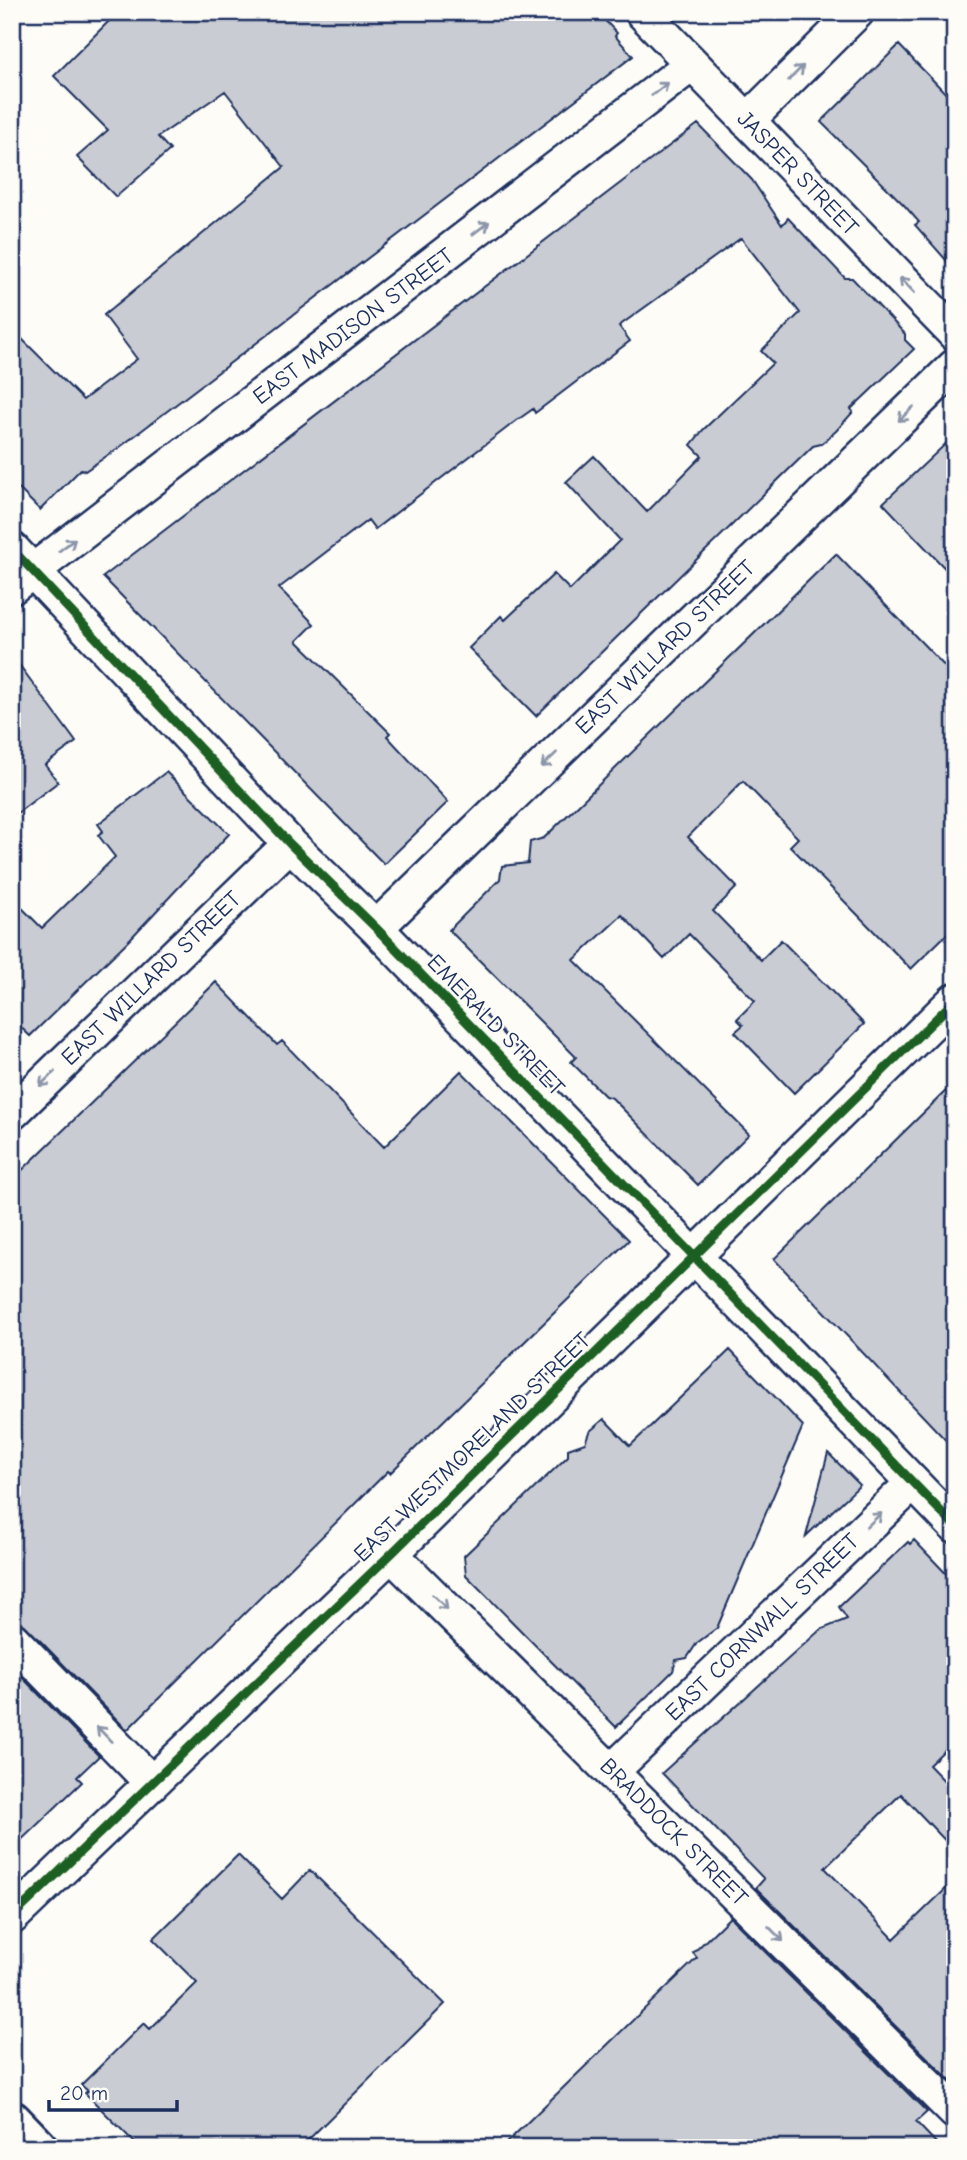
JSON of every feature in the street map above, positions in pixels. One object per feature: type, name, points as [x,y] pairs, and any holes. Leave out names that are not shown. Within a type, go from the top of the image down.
[{"type":"main road","points":[[12,2121],[38,2148]]},
{"type":"street","name":"JASPER STREET","points":[[642,12],[955,334]]},
{"type":"street","points":[[747,121],[857,12]]},
{"type":"street","name":"EAST MADISON STREET","points":[[19,569],[692,64]]},
{"type":"street","name":"EAST WILLARD STREET","points":[[376,928],[955,366]]},
{"type":"street","name":"EMERALD STREET","points":[[19,569],[376,928],[955,1526]]},
{"type":"street","name":"EAST WILLARD STREET","points":[[12,1113],[290,844]]},
{"type":"street","name":"EAST WESTMORELAND STREET","points":[[12,1917],[391,1554],[955,1000]]},
{"type":"street","name":"EAST CORNWALL STREET","points":[[612,1771],[912,1484]]},
{"type":"street","name":"BRADDOCK STREET","points":[[391,1554],[955,2112]]},
{"type":"street","points":[[12,1639],[151,1783]]},
{"type":"building","points":[[118,12],[597,12],[617,33],[615,36],[633,56],[124,444],[85,471],[81,469],[40,510],[12,482],[12,329],[83,400],[137,359],[104,315],[284,167],[225,91],[158,137],[170,150],[116,197],[77,157],[108,130],[54,76]]},
{"type":"building","points":[[899,45],[955,103],[955,270],[915,225],[919,222],[904,205],[821,122]]},
{"type":"building","points":[[698,124],[752,180],[782,225],[788,218],[845,278],[852,278],[905,334],[905,340],[914,349],[851,409],[853,412],[836,431],[821,444],[813,446],[536,716],[469,648],[501,616],[505,620],[554,574],[570,590],[620,540],[566,482],[594,456],[647,512],[702,456],[691,445],[703,430],[773,363],[761,351],[800,313],[741,238],[619,326],[630,341],[535,413],[533,409],[516,421],[375,529],[368,520],[279,588],[314,624],[297,641],[390,733],[387,736],[448,802],[384,864],[103,577]]},
{"type":"building","points":[[955,435],[955,579],[883,503]]},
{"type":"building","points":[[836,554],[955,677],[955,926],[911,969],[790,846],[798,838],[743,781],[688,837],[737,887],[713,911],[761,960],[781,940],[864,1024],[794,1093],[735,1032],[743,1025],[737,1019],[755,1001],[689,934],[664,959],[622,915],[574,960],[749,1134],[698,1185],[612,1098],[605,1096],[571,1062],[576,1057],[449,930],[500,879],[502,866],[528,863],[530,842],[544,838]]},
{"type":"building","points":[[12,655],[76,742],[45,765],[58,782],[12,817]]},
{"type":"building","points":[[166,772],[229,834],[130,939],[30,1036],[12,1019],[12,898],[42,928],[115,857],[98,835],[103,831],[98,824]]},
{"type":"building","points":[[216,982],[277,1045],[282,1041],[384,1147],[461,1071],[629,1240],[390,1473],[388,1471],[127,1730],[26,1626],[12,1620],[12,1180]]},
{"type":"building","points":[[955,1082],[955,1450],[774,1259]]},
{"type":"building","points":[[730,1350],[803,1426],[717,1628],[697,1643],[687,1658],[676,1660],[673,1671],[616,1727],[466,1575],[464,1556],[568,1456],[568,1449],[585,1443],[589,1432],[604,1419],[630,1446]]},
{"type":"building","points":[[828,1453],[860,1485],[806,1536]]},
{"type":"building","points":[[914,1540],[955,1583],[955,1740],[929,1765],[955,1792],[955,1851],[901,1794],[825,1868],[894,1939],[955,1880],[955,2085],[756,1888],[764,1879],[662,1773],[820,1630],[847,1619],[839,1607],[908,1542],[910,1544]]},
{"type":"building","points":[[12,1667],[99,1756],[77,1777],[82,1782],[12,1849]]},
{"type":"building","points":[[238,1855],[282,1899],[310,1870],[445,2004],[300,2148],[140,2148],[85,2093],[88,2091],[81,2085],[144,2023],[150,2029],[197,1983],[153,1939]]},
{"type":"building","points":[[730,1917],[927,2112],[916,2122],[941,2148],[501,2148],[697,1958],[693,1953]]},
{"type":"cycle path","points":[[12,549],[290,844],[376,928],[955,1526]]},
{"type":"cycle path","points":[[12,1917],[391,1554],[955,1000]]}]
